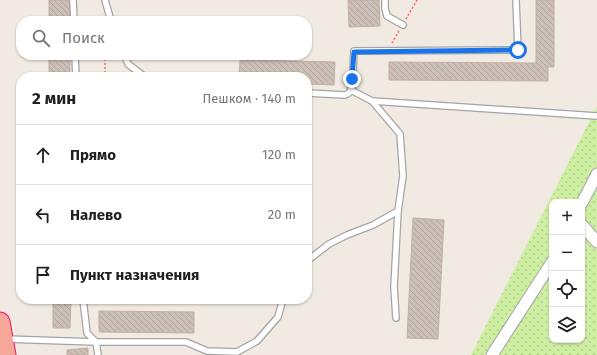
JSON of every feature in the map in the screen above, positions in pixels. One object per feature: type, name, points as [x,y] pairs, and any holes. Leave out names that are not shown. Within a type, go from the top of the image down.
[{"type":"street","points":[[584,199],[597,174]]},
{"type":"street","points":[[585,228],[597,242]]},
{"type":"street","points":[[492,355],[549,267]]},
{"type":"lane","points":[[74,0],[74,16]]},
{"type":"lane","points":[[104,0],[109,16]]},
{"type":"lane","points":[[385,0],[387,16],[403,25]]},
{"type":"lane","points":[[312,93],[349,94],[351,90],[354,52],[518,50],[516,0]]},
{"type":"lane","points":[[75,60],[76,72]]},
{"type":"lane","points":[[126,60],[128,64],[138,72]]},
{"type":"lane","points":[[351,90],[372,101],[400,134],[403,176],[398,211],[394,287],[396,318]]},
{"type":"lane","points":[[372,101],[597,116]]},
{"type":"lane","points":[[312,257],[329,244],[373,225],[398,211]]},
{"type":"lane","points":[[84,304],[87,333],[96,342],[98,355]]},
{"type":"lane","points":[[3,339],[96,342],[186,342],[207,351],[237,352],[257,341],[278,317],[282,304]]},
{"type":"path","points":[[105,60],[105,72]]},
{"type":"green space","points":[[597,106],[597,355],[471,355],[549,201],[549,343],[585,343],[585,199],[550,199]]},
{"type":"building","points":[[49,0],[70,0],[70,16],[49,16]]},
{"type":"building","points":[[348,0],[379,0],[380,26],[349,27]]},
{"type":"building","points":[[536,0],[554,0],[554,67],[548,67],[548,81],[389,80],[389,62],[536,63]]},
{"type":"building","points":[[49,60],[70,60],[70,72],[49,72]]},
{"type":"building","points":[[240,60],[335,62],[334,85],[312,84],[312,72],[239,72]]},
{"type":"building","points":[[413,218],[444,220],[438,339],[407,338]]},
{"type":"building","points":[[53,304],[71,304],[70,328],[53,328]]},
{"type":"building","points":[[99,311],[194,312],[194,333],[99,332]]},
{"type":"building","points":[[88,348],[88,355],[67,355],[67,350]]},
{"type":"route","points":[[352,79],[354,52],[518,50]]}]
